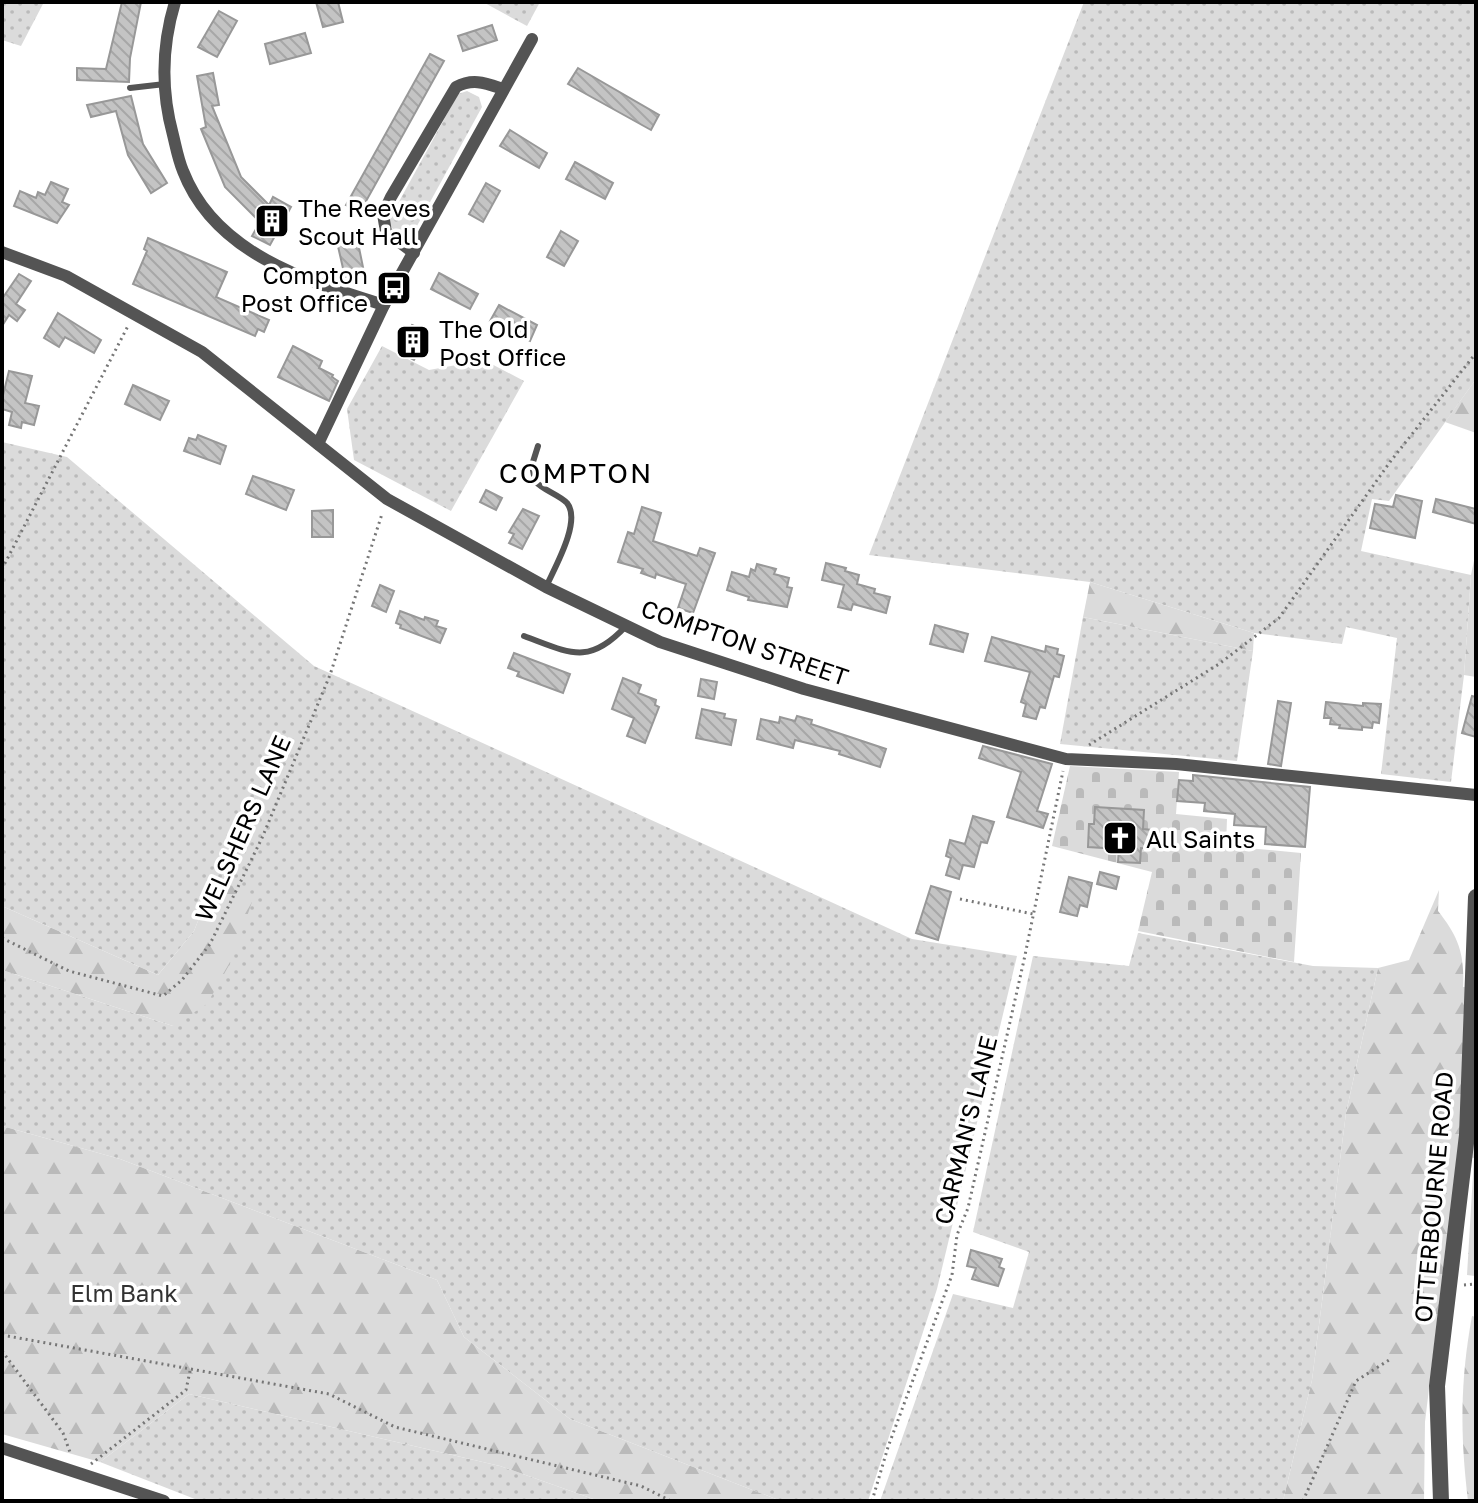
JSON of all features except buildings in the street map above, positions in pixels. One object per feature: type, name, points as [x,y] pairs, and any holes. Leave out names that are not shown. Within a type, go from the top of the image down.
[{"type":"street","points":[[175,2],[166,47],[165,84],[170,127],[183,171],[202,207],[240,244],[277,267],[384,305]]},
{"type":"street","points":[[318,444],[384,305],[532,39]]},
{"type":"street","points":[[414,253],[386,232],[383,214],[391,197],[456,87],[468,81],[481,81],[503,89]]},
{"type":"street","name":"COMPTON STREET","points":[[2,252],[66,276],[202,352],[387,499],[546,587],[660,642],[804,689],[1066,759],[1176,764],[1476,795]]},
{"type":"street","name":"OTTERBOURNE ROAD","points":[[1441,1501],[1437,1386],[1467,1135],[1476,897]]},
{"type":"street","points":[[2,1448],[164,1501]]},
{"type":"lane","points":[[130,88],[165,84]]},
{"type":"lane","points":[[538,446],[533,460],[535,481],[566,502],[571,511],[569,533],[546,587]]},
{"type":"lane","points":[[524,636],[567,651],[592,652],[612,641],[626,626]]},
{"type":"path","points":[[2,569],[135,314]]},
{"type":"path","points":[[1066,759],[1219,664],[1279,618],[1390,462],[1476,353]]},
{"type":"path","name":"WELSHERS LANE","points":[[2,938],[69,971],[163,996],[182,980],[210,944],[267,824],[330,675],[387,499]]},
{"type":"path","name":"CARMAN'S LANE","points":[[872,1501],[888,1447],[952,1275],[957,1235],[968,1208],[1066,759]]},
{"type":"path","points":[[960,899],[1033,914]]},
{"type":"path","points":[[2,1335],[329,1394],[395,1427],[641,1486],[671,1501]]},
{"type":"path","points":[[2,1351],[63,1433],[79,1474],[186,1390],[190,1371]]},
{"type":"path","points":[[1303,1501],[1356,1381],[1389,1360]]},
{"type":"green space","points":[[2,2],[44,2],[21,46],[2,40]]},
{"type":"green space","points":[[483,2],[540,2],[527,26]]},
{"type":"green space","points":[[1084,2],[1476,2],[1476,379],[1389,501],[1372,499],[1361,551],[1471,575],[1464,675],[1451,782],[1381,774],[1397,638],[1346,627],[1342,644],[1254,633],[1090,582],[869,555]]},
{"type":"green space","points":[[467,91],[479,97],[482,107],[412,235],[395,232],[390,218],[458,94]]},
{"type":"green space","points":[[382,346],[429,370],[484,360],[524,381],[451,511],[354,460],[347,409]]},
{"type":"green space","points":[[1476,379],[1476,433],[1445,422]]},
{"type":"green space","points":[[2,442],[67,457],[314,666],[912,939],[1017,956],[937,1289],[868,1501],[781,1501],[570,1419],[464,1337],[437,1280],[120,1159],[2,1126],[2,970],[173,1026],[215,878],[194,931],[158,975],[2,906]]},
{"type":"green space","points":[[1476,551],[1476,677],[1464,675],[1471,575]]},
{"type":"green space","points":[[1090,582],[1254,633],[1253,651],[1083,617]]},
{"type":"green space","points":[[1083,617],[1253,651],[1237,761],[1060,744]]},
{"type":"green space","points":[[1070,766],[1179,772],[1176,814],[1227,819],[1226,846],[1301,853],[1294,962],[1138,931],[1152,872],[1052,846]]},
{"type":"green space","points":[[215,878],[254,896],[232,960],[207,1004],[173,1026],[2,970],[2,906],[158,975],[194,931]]},
{"type":"green space","points":[[1439,890],[1438,911],[1459,946],[1463,987],[1476,987],[1476,1264],[1475,1276],[1467,1275],[1474,1158],[1457,1156],[1425,1422],[1424,1501],[1283,1501],[1312,1380],[1346,1113],[1378,968],[1409,960]]},
{"type":"green space","points":[[1138,933],[1313,966],[1378,968],[1346,1113],[1312,1380],[1283,1501],[880,1501],[953,1294],[1013,1308],[1029,1252],[973,1232],[1033,956],[1129,966]]},
{"type":"green space","name":"Elm Bank","points":[[2,1126],[120,1159],[437,1280],[464,1337],[570,1419],[781,1501],[599,1501],[500,1466],[189,1394],[100,1462],[2,1434]]},
{"type":"green space","points":[[1472,1316],[1476,1317],[1476,1501],[1468,1501],[1462,1408]]},
{"type":"green space","points":[[189,1394],[500,1466],[599,1501],[200,1501],[100,1462]]},
{"type":"place","name":"The Reeves Scout Hall","points":[[272,221]]},
{"type":"place","name":"Compton Post Office","points":[[394,288]]},
{"type":"place","name":"The Old Post Office","points":[[413,342]]},
{"type":"place","name":"All Saints","points":[[1120,838]]},
{"type":"district","name":"COMPTON","points":[[576,472]]}]
